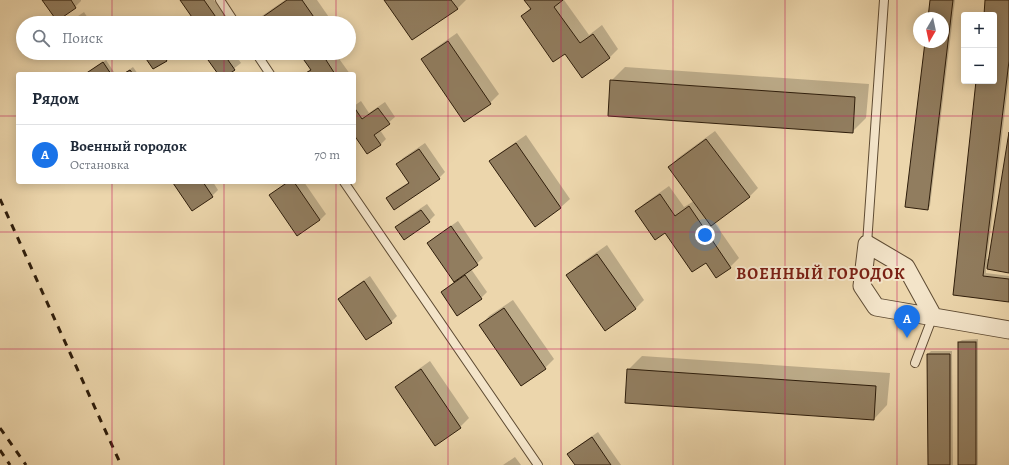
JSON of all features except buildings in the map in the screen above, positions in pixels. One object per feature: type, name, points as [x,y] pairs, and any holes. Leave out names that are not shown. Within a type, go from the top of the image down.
[{"type":"street","points":[[933,316],[906,267],[867,244],[862,286],[876,307],[1009,330]]},
{"type":"lane","points":[[220,0],[230,16]]},
{"type":"lane","points":[[867,244],[884,0]]},
{"type":"lane","points":[[261,60],[269,72]]},
{"type":"lane","points":[[345,184],[538,465]]},
{"type":"lane","points":[[915,363],[933,316]]},
{"type":"railway","points":[[0,199],[121,465]]},
{"type":"railway","points":[[0,428],[26,465]]},
{"type":"railway","points":[[0,450],[10,465]]},
{"type":"place","name":"Военный городок","points":[[907,338]]},
{"type":"district","name":"ВОЕННЫЙ ГОРОДОК","points":[[821,273]]}]
